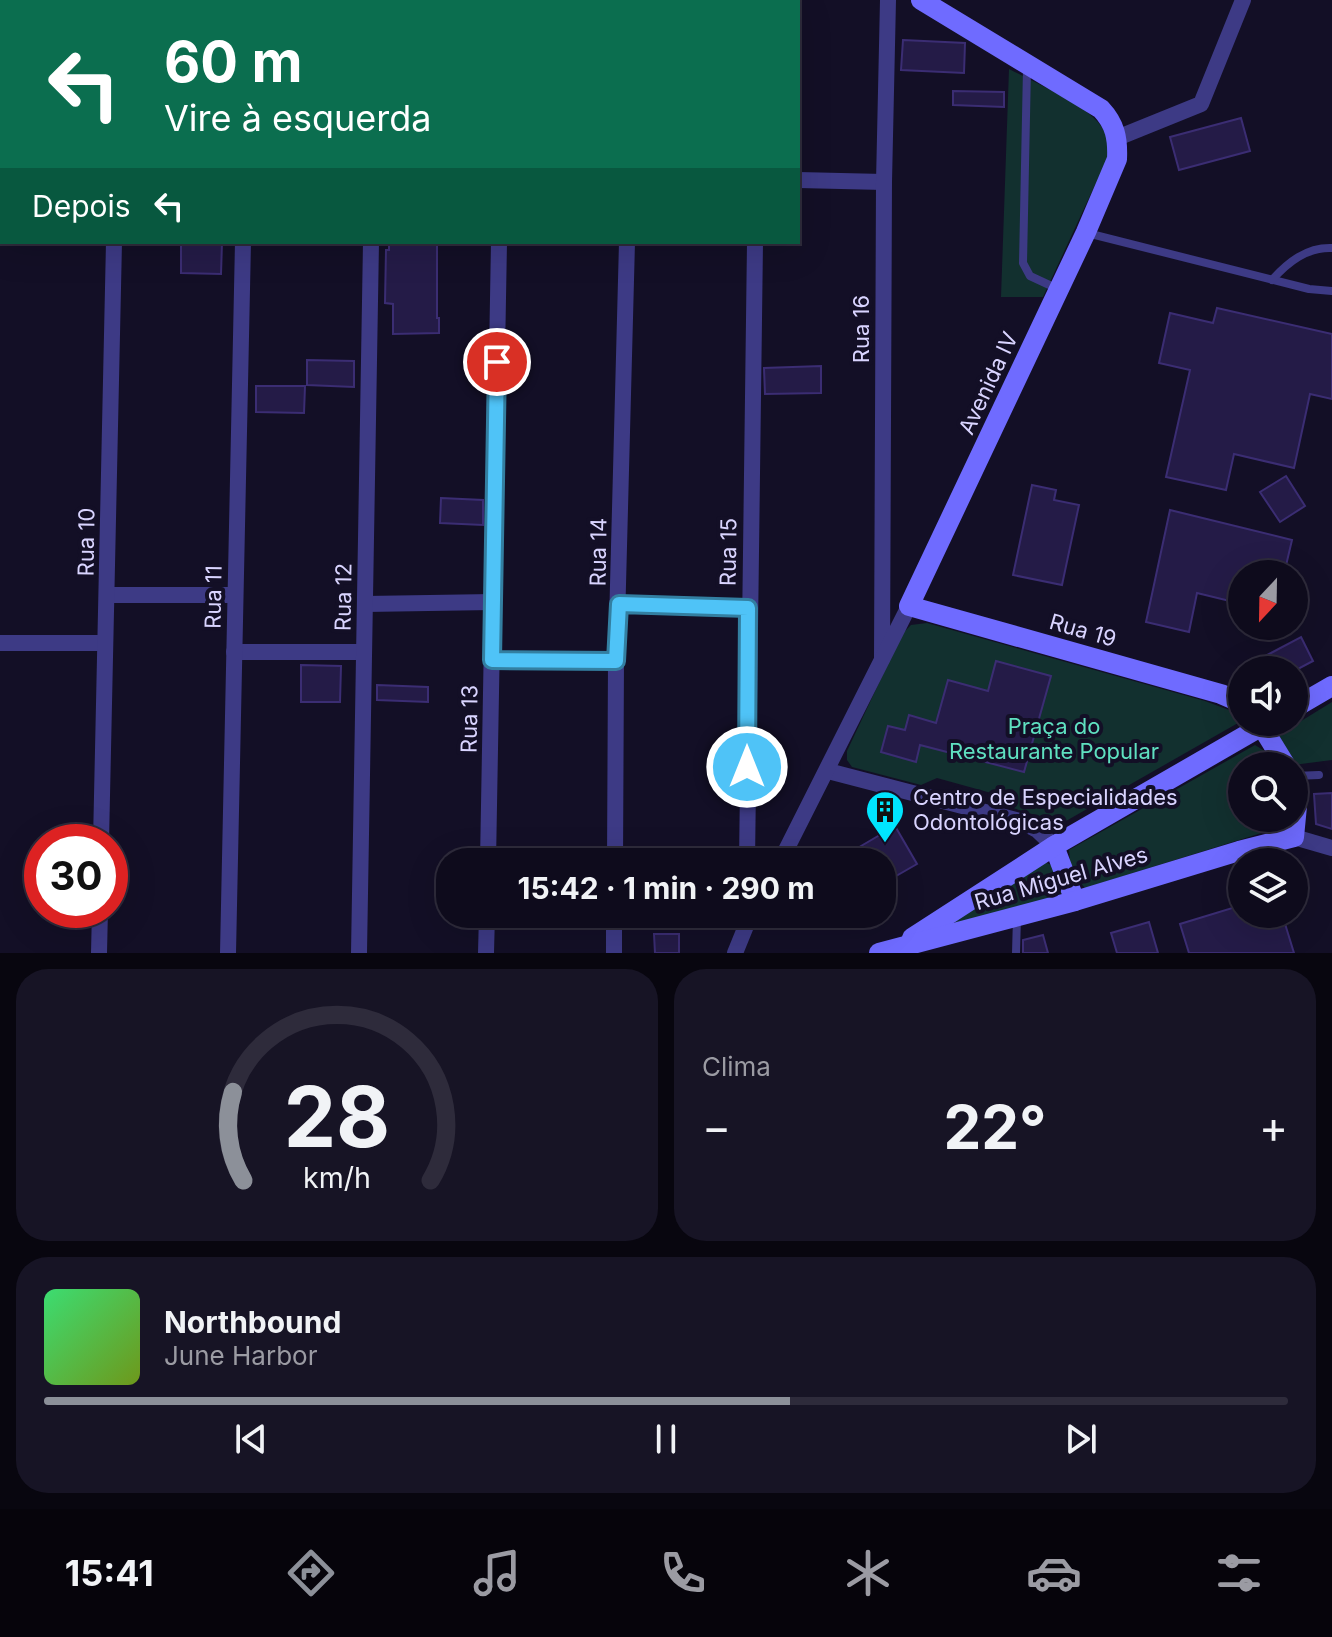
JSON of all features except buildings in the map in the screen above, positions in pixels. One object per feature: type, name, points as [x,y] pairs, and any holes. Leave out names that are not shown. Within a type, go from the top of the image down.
[{"type":"street","name":"Rua 16","points":[[882,659],[888,0]]},
{"type":"street","points":[[921,0],[1101,109],[1111,120],[1117,138],[1201,104],[1243,0]]},
{"type":"street","name":"Avenida IV","points":[[787,848],[909,606],[1086,232],[1117,159],[1117,138]]},
{"type":"street","points":[[800,180],[884,182]]},
{"type":"street","name":"Rua 10","points":[[101,824],[114,244]]},
{"type":"street","name":"Rua 11","points":[[228,953],[243,244]]},
{"type":"street","name":"Rua 12","points":[[359,953],[371,244]]},
{"type":"street","name":"Rua 13","points":[[488,848],[499,244]]},
{"type":"street","name":"Rua 14","points":[[615,848],[616,661],[627,244]]},
{"type":"street","name":"Rua 15","points":[[747,848],[755,244]]},
{"type":"street","points":[[107,595],[235,595]]},
{"type":"street","points":[[365,604],[493,602]]},
{"type":"street","points":[[619,604],[748,608]]},
{"type":"street","name":"Rua 19","points":[[909,606],[1228,697]]},
{"type":"street","points":[[0,643],[105,643]]},
{"type":"street","points":[[234,652],[363,652]]},
{"type":"street","points":[[492,660],[616,661]]},
{"type":"street","points":[[1308,700],[1332,686]]},
{"type":"street","points":[[887,951],[1054,846],[1241,736]]},
{"type":"street","points":[[828,771],[1020,821],[1037,830],[1054,846],[1075,901]]},
{"type":"street","points":[[1294,832],[1294,837],[1332,848]]},
{"type":"street","name":"Rua Miguel Alves","points":[[887,951],[918,948],[1017,916],[1294,837]]},
{"type":"street","points":[[99,953],[100,928]]},
{"type":"street","points":[[486,953],[487,928]]},
{"type":"street","points":[[614,928],[614,953]]},
{"type":"street","points":[[735,953],[745,928]]},
{"type":"lane","points":[[1027,64],[1023,263],[1030,276],[1059,290]]},
{"type":"lane","points":[[1086,232],[1309,289],[1332,291]]},
{"type":"lane","points":[[1272,280],[1293,259],[1308,252],[1332,248]]},
{"type":"lane","points":[[1308,775],[1319,775]]},
{"type":"lane","points":[[1016,953],[1017,916]]},
{"type":"green space","points":[[1009,69],[1084,110],[1101,126],[1107,140],[1108,157],[1043,297],[1001,297]]},
{"type":"green space","name":"Praça do Restaurante Popular","points":[[927,623],[1205,701],[1228,710],[1228,729],[1066,821],[1054,821],[1010,807],[1002,796],[937,778],[921,785],[852,767],[847,760],[847,751],[902,634],[911,625]]},
{"type":"green space","points":[[1332,702],[1332,760],[1308,763],[1308,752],[1285,752],[1279,743],[1280,736],[1308,736],[1308,717]]},
{"type":"green space","points":[[1255,745],[1266,752],[1243,752]]},
{"type":"green space","points":[[1228,760],[1228,832],[1265,832],[1085,888],[1071,872],[1069,850]]},
{"type":"green space","points":[[1045,862],[1053,866],[1063,889],[1058,897],[956,923],[953,920]]},
{"type":"place","name":"Centro de Especialidades Odontológicas","points":[[885,844]]},
{"type":"route","points":[[497,362],[492,660],[616,661],[619,604],[748,608],[747,767]]}]
